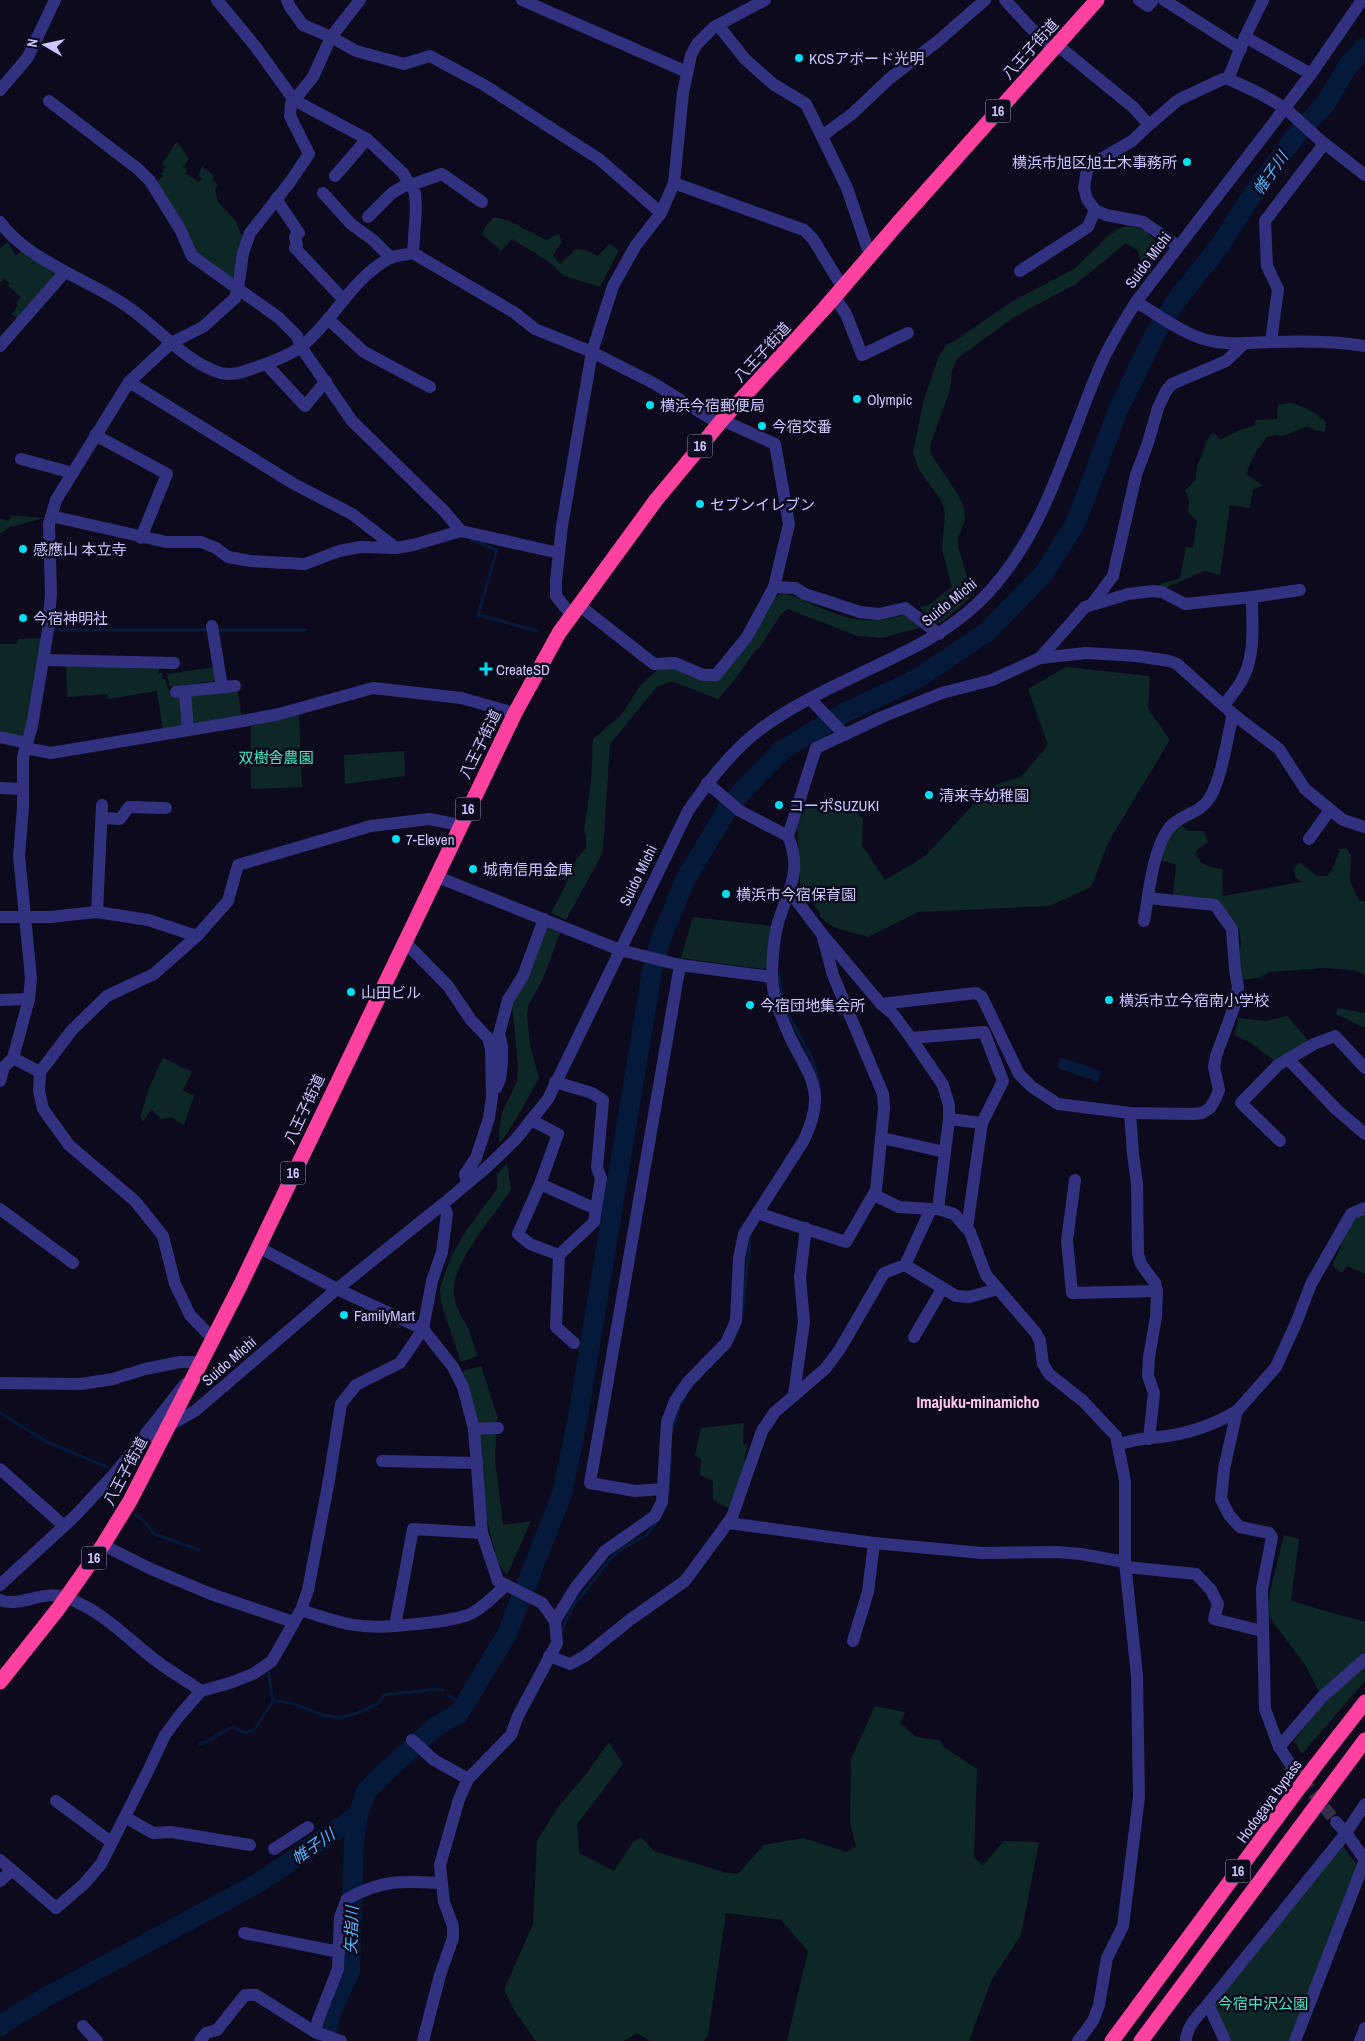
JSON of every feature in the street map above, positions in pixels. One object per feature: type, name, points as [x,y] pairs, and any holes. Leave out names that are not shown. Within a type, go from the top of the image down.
[{"type":"highway","name":"八王子街道","points":[[0,1682],[65,1598],[103,1544],[130,1501],[214,1339],[514,713],[535,674],[576,611],[656,500],[721,422],[839,293],[1097,0]]},
{"type":"highway","name":"Hodogaya bypass","points":[[1112,2041],[1316,1765],[1365,1702]]},
{"type":"highway","name":"16","points":[[1141,2041],[1365,1740]]},
{"type":"street","points":[[0,90],[28,57],[55,0]]},
{"type":"street","points":[[217,0],[255,46],[294,100],[367,139],[403,173],[415,193],[416,208],[412,253]]},
{"type":"street","points":[[287,0],[303,25],[331,37],[356,51],[404,64],[430,56],[484,85],[599,159],[661,213]]},
{"type":"street","points":[[0,1081],[29,998],[32,978],[18,856],[26,746],[32,726],[44,660],[51,594],[49,524],[56,500],[129,382],[171,343],[202,327],[235,298],[243,253],[250,233],[309,154],[290,116],[290,104],[313,77],[331,37],[360,0]]},
{"type":"street","points":[[522,0],[687,72]]},
{"type":"street","points":[[0,222],[15,238],[64,273],[80,278],[107,292],[133,310],[171,343],[205,366],[220,373],[236,374],[266,364],[301,347],[343,299],[369,273],[392,258],[412,253],[515,313],[535,329],[592,352],[655,384],[721,422],[775,444],[789,524],[774,587],[747,637],[716,675],[703,675],[675,663],[654,664],[556,596],[559,553],[578,427],[592,352],[613,286],[636,245],[661,213],[674,183],[683,93],[691,55],[704,35],[718,25],[765,0]]},
{"type":"street","points":[[822,136],[852,114],[889,79],[938,41],[985,0]]},
{"type":"street","points":[[1005,0],[1054,48],[1134,107],[1149,126]]},
{"type":"street","points":[[1139,0],[1148,6],[1153,0]]},
{"type":"street","points":[[1164,0],[1243,43],[1311,74]]},
{"type":"street","points":[[1228,79],[1263,0]]},
{"type":"street","name":"Suido Michi","points":[[0,1584],[64,1526],[115,1473],[141,1440],[171,1422],[195,1411],[338,1289],[487,1167],[516,1139],[548,1099],[688,811],[711,787],[736,751],[759,730],[912,650],[935,630],[979,602],[1018,555],[1044,508],[1064,464],[1098,369],[1113,339],[1136,302],[1311,74],[1362,3]]},
{"type":"street","points":[[718,25],[745,59],[773,84],[806,104],[848,188],[867,247],[873,254]]},
{"type":"street","points":[[1178,246],[1143,222],[1106,215],[1095,210],[1087,199],[1084,188],[1087,170],[1094,163],[1132,141],[1178,100],[1223,79],[1228,79],[1257,92],[1284,108],[1322,142],[1365,175]]},
{"type":"street","points":[[50,101],[138,169],[150,181],[180,229],[192,256],[279,318],[297,336],[301,347],[352,421],[444,511],[460,531]]},
{"type":"street","points":[[335,170],[367,139]]},
{"type":"street","points":[[1270,342],[1278,289],[1268,266],[1264,221],[1322,142]]},
{"type":"street","points":[[368,217],[392,193],[410,184],[442,174],[482,202]]},
{"type":"street","points":[[674,183],[804,230],[813,239],[839,293],[862,355],[908,334]]},
{"type":"street","points":[[323,193],[351,224],[373,240],[392,258]]},
{"type":"street","points":[[276,199],[299,233],[295,237],[296,248],[343,299]]},
{"type":"street","points":[[1020,271],[1088,227],[1095,210]]},
{"type":"street","points":[[0,346],[64,273]]},
{"type":"street","points":[[1136,302],[1184,331],[1206,340],[1224,344],[1270,342],[1365,346]]},
{"type":"street","points":[[328,318],[364,352],[430,386]]},
{"type":"street","points":[[1092,604],[1113,576],[1136,474],[1148,443],[1158,408],[1166,391],[1172,384],[1226,361],[1245,343]]},
{"type":"street","points":[[266,364],[304,406],[326,381]]},
{"type":"street","points":[[129,382],[294,484],[352,514],[396,548]]},
{"type":"street","points":[[95,435],[167,474],[141,538]]},
{"type":"street","points":[[21,459],[73,472]]},
{"type":"street","points":[[51,516],[141,538],[166,542],[201,542],[216,548],[228,556],[250,561],[305,564],[360,546],[396,548],[414,545],[460,531],[559,553]]},
{"type":"street","points":[[774,587],[795,588],[804,594],[860,612],[879,614],[905,608],[935,630]]},
{"type":"street","points":[[1040,658],[1085,607],[1128,594],[1162,592],[1185,604],[1300,590]]},
{"type":"street","points":[[1144,921],[1155,860],[1169,828],[1198,810],[1208,800],[1216,785],[1228,710],[1247,668],[1252,638],[1252,597]]},
{"type":"street","points":[[212,626],[222,687]]},
{"type":"street","points":[[788,836],[816,748],[882,717],[942,693],[992,680],[1040,658],[1086,653],[1169,660],[1184,670],[1228,710],[1279,749],[1305,789],[1343,820],[1363,828]]},
{"type":"street","points":[[44,660],[166,666]]},
{"type":"street","points":[[188,730],[181,692],[235,686]]},
{"type":"street","points":[[0,737],[51,753],[279,714],[373,688],[461,698],[514,713]]},
{"type":"street","points":[[814,702],[845,735]]},
{"type":"street","points":[[555,1621],[575,1588],[605,1551],[655,1516],[662,1502],[666,1422],[674,1401],[688,1382],[726,1343],[736,1321],[739,1258],[744,1234],[804,1140],[810,1126],[815,1098],[810,1073],[790,1037],[777,1001],[772,977],[778,924],[790,892],[794,874],[794,850],[788,836],[740,811],[711,787]]},
{"type":"street","points":[[0,788],[22,789]]},
{"type":"street","points":[[97,912],[102,805]]},
{"type":"street","points":[[102,818],[120,819],[129,807],[166,808]]},
{"type":"street","points":[[1309,839],[1330,810]]},
{"type":"street","points":[[214,1339],[190,1315],[175,1284],[163,1236],[135,1201],[69,1145],[43,1109],[39,1091],[40,1072],[72,1030],[107,996],[154,974],[197,936],[228,901],[238,866],[371,826],[429,819],[460,825]]},
{"type":"street","points":[[435,876],[620,950],[675,965],[772,977]]},
{"type":"street","points":[[549,1656],[570,1664],[585,1656],[631,1619],[685,1581],[729,1523],[744,1486],[762,1431],[775,1412],[825,1368],[840,1349],[884,1273],[905,1266],[935,1209],[949,1119],[949,1105],[943,1085],[893,1014],[881,1004],[822,934],[790,892]]},
{"type":"street","points":[[881,1004],[976,993],[982,997],[1019,1074],[1032,1087],[1058,1104],[1130,1113],[1193,1114],[1202,1112],[1210,1108],[1219,1090],[1221,1076],[1214,1067],[1216,1056],[1234,1007],[1238,987],[1232,929],[1215,905],[1148,898]]},
{"type":"street","points":[[0,917],[50,917],[97,912],[148,920],[197,936]]},
{"type":"street","points":[[492,1097],[500,1079],[502,1046],[499,1034],[508,1000],[523,976],[546,919]]},
{"type":"street","points":[[756,1213],[846,1242],[874,1195],[882,1138],[884,1108],[882,1094],[833,975],[822,934]]},
{"type":"street","points":[[404,941],[448,986],[476,1025],[488,1038],[491,1049],[492,1097],[489,1118],[476,1158],[465,1174],[467,1183]]},
{"type":"street","points":[[663,1489],[635,1490],[590,1483],[675,965]]},
{"type":"street","points":[[0,1000],[29,998]]},
{"type":"street","points":[[476,1025],[499,1034]]},
{"type":"street","points":[[911,1038],[984,1032],[1003,1081],[982,1123],[966,1228]]},
{"type":"street","points":[[1280,1141],[1241,1103],[1251,1087],[1288,1058],[1314,1044],[1335,1036],[1365,1068]]},
{"type":"street","points":[[1288,1058],[1337,1110],[1365,1134]]},
{"type":"street","points":[[6,1064],[40,1072]]},
{"type":"street","points":[[556,1082],[592,1093],[603,1100],[597,1168],[601,1178],[594,1222],[559,1255],[556,1327],[574,1343]]},
{"type":"street","points":[[1130,1113],[1137,1184],[1138,1254],[1141,1264],[1157,1291],[1156,1317],[1149,1356],[1148,1376],[1154,1393],[1148,1439]]},
{"type":"street","points":[[949,1119],[982,1123]]},
{"type":"street","points":[[531,1120],[558,1134],[540,1184],[518,1234],[530,1244],[559,1255]]},
{"type":"street","points":[[882,1138],[945,1152]]},
{"type":"street","points":[[1075,1180],[1067,1241],[1072,1293],[1157,1291]]},
{"type":"street","points":[[540,1184],[596,1209]]},
{"type":"street","points":[[874,1195],[899,1207],[935,1209],[954,1214],[970,1232],[986,1274],[1036,1333],[1043,1364],[1049,1374],[1083,1401],[1121,1441],[1125,1481],[1126,1564],[1137,1676],[1139,1797],[1123,1926],[1107,1958],[1099,2005],[1093,2021],[1078,2041]]},
{"type":"street","points":[[0,1860],[56,1908],[84,1884],[101,1864],[165,1735],[201,1691],[253,1674],[272,1661],[301,1610],[308,1590],[341,1404],[356,1385],[400,1363],[423,1329],[432,1281],[442,1252],[446,1214],[443,1204]]},
{"type":"street","points":[[1121,1441],[1148,1439],[1213,1424],[1237,1411],[1276,1368],[1311,1284],[1352,1214],[1365,1208]]},
{"type":"street","points":[[0,1209],[73,1263]]},
{"type":"street","points":[[794,1394],[804,1322],[800,1277],[806,1228]]},
{"type":"street","points":[[258,1247],[338,1289],[423,1329],[453,1367],[463,1387],[474,1429],[482,1533],[498,1581],[542,1603],[555,1621],[556,1643],[518,1716],[511,1735],[468,1778],[459,1799],[440,1865],[444,1902],[453,1926],[453,1938],[440,1974],[423,2041]]},
{"type":"street","points":[[905,1266],[956,1296],[969,1297],[998,1289]]},
{"type":"street","points":[[914,1337],[942,1289]]},
{"type":"street","points":[[0,1383],[81,1384],[114,1379],[145,1369],[180,1362],[202,1362]]},
{"type":"street","points":[[141,1440],[202,1362]]},
{"type":"street","points":[[1237,1411],[1224,1469],[1221,1499],[1230,1516],[1240,1527],[1269,1533],[1272,1537],[1262,1588],[1266,1709],[1279,1747],[1292,1766]]},
{"type":"street","points":[[474,1429],[498,1428]]},
{"type":"street","points":[[382,1461],[476,1463]]},
{"type":"street","points":[[0,1469],[64,1526]]},
{"type":"street","points":[[729,1523],[874,1543],[982,1553],[1057,1552],[1081,1554],[1126,1564],[1196,1574],[1212,1590],[1218,1604],[1214,1619],[1262,1631]]},
{"type":"street","points":[[395,1626],[413,1529],[482,1533]]},
{"type":"street","points":[[853,1641],[868,1592],[874,1543]]},
{"type":"street","points":[[103,1544],[151,1569],[211,1594],[293,1622]]},
{"type":"street","points":[[301,1610],[344,1624],[370,1628],[421,1624],[469,1614],[507,1587]]},
{"type":"street","points":[[0,1600],[9,1603],[40,1596],[65,1598],[114,1624],[151,1657],[201,1691]]},
{"type":"street","points":[[1279,1747],[1322,1697],[1365,1659]]},
{"type":"street","points":[[412,1740],[430,1757],[468,1778]]},
{"type":"street","points":[[56,1801],[111,1842]]},
{"type":"street","points":[[1186,2041],[1189,2027],[1346,1832],[1365,1804]]},
{"type":"street","points":[[125,1817],[153,1833],[171,1832],[250,1845]]},
{"type":"street","points":[[1295,2041],[1365,1860],[1346,1832],[1336,1822]]},
{"type":"street","points":[[274,1849],[308,1827]]},
{"type":"street","points":[[0,1881],[12,1870]]},
{"type":"street","points":[[315,2032],[338,1969],[340,1917],[347,1899],[387,1882],[441,1883]]},
{"type":"street","points":[[244,1933],[338,1952]]},
{"type":"street","points":[[200,2041],[206,2034],[217,2030],[245,1995],[256,1995],[315,2032],[336,2039]]},
{"type":"street","points":[[1208,2004],[1225,2041]]},
{"type":"street","points":[[83,2026],[97,2041]]},
{"type":"street","points":[[1360,2041],[1365,2028]]},
{"type":"green space","points":[[177,141],[189,159],[183,167],[187,169],[185,174],[198,182],[202,179],[199,175],[202,166],[214,176],[213,180],[218,185],[215,190],[218,202],[236,221],[241,234],[244,236],[235,279],[232,281],[193,255],[154,185],[163,176],[161,174],[166,167],[162,164]]},
{"type":"green space","points":[[494,217],[507,220],[546,240],[559,234],[562,242],[553,255],[560,264],[576,249],[586,250],[598,256],[609,244],[619,250],[600,287],[564,276],[549,262],[512,239],[501,251],[482,234]]},
{"type":"green space","points":[[1128,226],[1145,230],[1158,244],[1152,257],[1142,268],[1138,251],[1126,243],[1076,284],[1014,317],[958,358],[952,370],[950,390],[930,449],[933,457],[959,496],[964,508],[965,520],[958,539],[958,547],[972,592],[970,598],[940,624],[920,608],[930,604],[952,587],[942,550],[945,512],[941,500],[919,470],[913,452],[924,399],[939,356],[947,344],[953,342],[1013,301],[1074,269],[1107,237],[1118,229]]},
{"type":"green space","points":[[8,242],[16,256],[22,249],[58,273],[20,320],[12,314],[18,305],[16,303],[21,297],[8,286],[10,284],[4,279],[0,283],[0,248]]},
{"type":"green space","points":[[1290,403],[1305,408],[1326,422],[1325,432],[1314,430],[1308,426],[1284,436],[1274,435],[1266,438],[1254,455],[1246,474],[1263,486],[1253,489],[1250,508],[1230,505],[1220,575],[1204,571],[1160,589],[1160,584],[1180,578],[1186,547],[1193,548],[1197,521],[1188,512],[1189,500],[1185,490],[1196,480],[1197,466],[1208,438],[1213,432],[1220,440],[1237,431],[1255,425],[1256,420],[1277,419],[1278,405]]},
{"type":"green space","points":[[11,515],[44,518],[10,527],[0,534],[0,518],[9,521]]},
{"type":"green space","points":[[780,594],[793,596],[836,614],[856,619],[887,619],[900,616],[902,612],[922,627],[882,638],[857,636],[788,609],[781,614],[760,647],[718,699],[671,681],[656,688],[610,744],[603,849],[600,858],[566,920],[551,913],[570,876],[575,861],[586,848],[584,831],[591,781],[593,739],[622,714],[640,686],[658,669],[676,665],[708,680],[773,600]]},
{"type":"green space","points":[[44,638],[26,737],[0,733],[0,644],[17,644],[18,639]]},
{"type":"green space","points":[[66,665],[159,668],[159,673],[162,673],[162,679],[165,679],[168,689],[181,699],[184,724],[163,731],[157,691],[108,699],[108,694],[67,697]]},
{"type":"green space","points":[[214,667],[216,678],[213,681],[170,687],[167,674]]},
{"type":"green space","points":[[1066,667],[1150,676],[1148,709],[1170,740],[1109,841],[1091,887],[1050,906],[919,912],[868,937],[833,927],[820,917],[820,913],[800,885],[797,825],[806,807],[845,802],[863,819],[862,845],[885,880],[924,857],[991,786],[1021,777],[1048,745],[1028,689]]},
{"type":"green space","points":[[237,688],[242,718],[191,723],[189,699],[192,694]]},
{"type":"green space","name":"双樹舎農園","points":[[299,711],[302,787],[251,789],[251,726],[254,726],[253,722]]},
{"type":"green space","points":[[404,751],[405,776],[345,784],[344,755]]},
{"type":"green space","points":[[1179,824],[1189,831],[1204,831],[1208,842],[1195,853],[1200,861],[1206,865],[1222,869],[1223,896],[1301,882],[1295,876],[1294,870],[1299,862],[1318,876],[1327,876],[1332,870],[1340,849],[1346,848],[1351,855],[1350,882],[1359,900],[1365,902],[1365,975],[1354,970],[1325,968],[1269,972],[1259,978],[1240,980],[1238,962],[1241,943],[1239,929],[1219,900],[1173,895],[1176,864],[1159,860],[1165,841]]},
{"type":"green space","points":[[693,917],[773,926],[768,967],[763,969],[681,958]]},
{"type":"green space","points":[[545,927],[560,933],[542,981],[528,1006],[527,1016],[530,1045],[539,1078],[499,1144],[502,1113],[517,1081],[518,1067],[512,1003]]},
{"type":"green space","points":[[1338,1008],[1365,1013],[1365,1028],[1336,1014]]},
{"type":"green space","points":[[1287,1016],[1306,1038],[1308,1044],[1276,1062],[1251,1043],[1235,1035],[1238,1018],[1266,1021]]},
{"type":"green space","points":[[163,1058],[192,1072],[183,1090],[194,1096],[184,1125],[171,1117],[161,1119],[151,1109],[143,1122],[140,1117],[149,1088]]},
{"type":"green space","points":[[507,1163],[511,1188],[509,1193],[465,1256],[455,1282],[454,1294],[456,1304],[469,1330],[477,1356],[461,1362],[441,1302],[440,1288],[451,1257],[465,1232],[497,1189],[497,1174]]},
{"type":"green space","points":[[1365,1211],[1365,1274],[1347,1266],[1342,1273],[1332,1265],[1342,1245],[1337,1243],[1352,1219]]},
{"type":"green space","points":[[481,1366],[498,1419],[495,1422],[478,1424],[463,1371]]},
{"type":"green space","points":[[744,1423],[743,1443],[747,1446],[744,1461],[748,1462],[732,1510],[713,1500],[713,1481],[700,1475],[701,1459],[695,1455],[701,1428]]},
{"type":"green space","points":[[496,1434],[495,1460],[503,1525],[531,1521],[507,1575],[498,1563],[486,1516],[480,1435]]},
{"type":"green space","points":[[1284,1535],[1299,1539],[1291,1601],[1365,1622],[1365,1655],[1320,1694],[1306,1666],[1268,1615],[1270,1592]]},
{"type":"green space","points":[[1365,1663],[1365,1681],[1302,1754],[1294,1741],[1320,1707]]},
{"type":"green space","points":[[875,1706],[905,1712],[900,1723],[916,1737],[939,1740],[945,1748],[977,1769],[974,1858],[983,1865],[1004,1841],[1039,1842],[1021,1935],[991,1981],[969,2041],[787,2041],[808,1951],[781,1920],[726,1913],[708,2035],[704,2041],[650,2041],[637,2033],[624,2041],[536,2041],[516,2013],[504,1990],[533,1924],[537,1841],[558,1807],[587,1773],[609,1742],[623,1764],[577,1824],[579,1853],[614,1871],[633,1842],[641,1837],[654,1851],[723,1872],[738,1874],[764,1845],[803,1838],[846,1852],[856,1847],[850,1822],[851,1759]]},
{"type":"green space","name":"今宿中沢公園","points":[[1341,1844],[1357,1865],[1289,2041],[1229,2041],[1214,2007],[1216,2000]]},
{"type":"water","points":[[1060,1057],[1101,1071],[1098,1082],[1057,1068]]},
{"type":"waterway","name":"矢指川","points":[[324,2041],[331,2013],[350,1971],[354,1842],[358,1815],[366,1792],[435,1727],[458,1714],[463,1707],[507,1634],[562,1494],[578,1417],[652,971],[660,941],[686,878],[727,810],[742,791],[782,750],[846,712],[917,679],[987,632],[1045,572],[1076,522],[1118,410],[1155,334],[1176,301],[1221,244],[1248,201],[1294,138],[1326,103],[1347,67],[1365,47]]},
{"type":"waterway","points":[[472,540],[497,550],[478,615],[538,631]]},
{"type":"waterway","points":[[54,627],[54,630],[210,630]]},
{"type":"waterway","points":[[216,630],[306,630]]},
{"type":"waterway","points":[[779,974],[780,989],[786,1010],[815,1066],[820,1091]]},
{"type":"waterway","points":[[742,1315],[751,1232]]},
{"type":"waterway","points":[[672,1432],[679,1407],[686,1396]]},
{"type":"waterway","points":[[0,1413],[47,1442],[107,1467]]},
{"type":"waterway","points":[[668,1495],[671,1454]]},
{"type":"waterway","points":[[118,1486],[122,1493]]},
{"type":"waterway","points":[[134,1514],[143,1520],[154,1534],[199,1550]]},
{"type":"waterway","points":[[561,1633],[571,1609],[611,1558],[625,1547],[646,1535],[658,1521]]},
{"type":"waterway","points":[[269,1668],[273,1701]]},
{"type":"waterway","points":[[200,1744],[234,1727],[244,1733],[254,1730],[273,1701],[291,1704],[326,1716],[342,1717],[357,1713],[379,1703],[383,1695],[443,1690]]},
{"type":"waterway","points":[[450,1696],[463,1707]]},
{"type":"waterway","name":"帷子川","points":[[0,2026],[39,2001],[260,1882],[358,1815]]},
{"type":"tunnel","points":[[1291,1765],[1336,1822]]},
{"type":"place","name":"KCSアボード光明","points":[[799,58]]},
{"type":"place","name":"横浜市旭区旭土木事務所","points":[[1187,162]]},
{"type":"place","name":"Olympic","points":[[857,399]]},
{"type":"place","name":"横浜今宿郵便局","points":[[650,405]]},
{"type":"place","name":"今宿交番","points":[[762,426]]},
{"type":"place","name":"セブンイレブン","points":[[700,504]]},
{"type":"place","name":"感應山 本立寺","points":[[23,549]]},
{"type":"place","name":"今宿神明社","points":[[23,618]]},
{"type":"place","name":"CreateSD","points":[[486,669]]},
{"type":"place","name":"清来寺幼稚園","points":[[929,795]]},
{"type":"place","name":"コーポSUZUKI","points":[[779,805]]},
{"type":"place","name":"7-Eleven","points":[[396,839]]},
{"type":"place","name":"城南信用金庫","points":[[473,869]]},
{"type":"place","name":"横浜市今宿保育園","points":[[726,894]]},
{"type":"place","name":"山田ビル","points":[[351,992]]},
{"type":"place","name":"横浜市立今宿南小学校","points":[[1109,1000]]},
{"type":"place","name":"今宿団地集会所","points":[[750,1005]]},
{"type":"place","name":"FamilyMart","points":[[344,1315]]},
{"type":"district","name":"Imajuku-minamicho","points":[[978,1402]]}]
